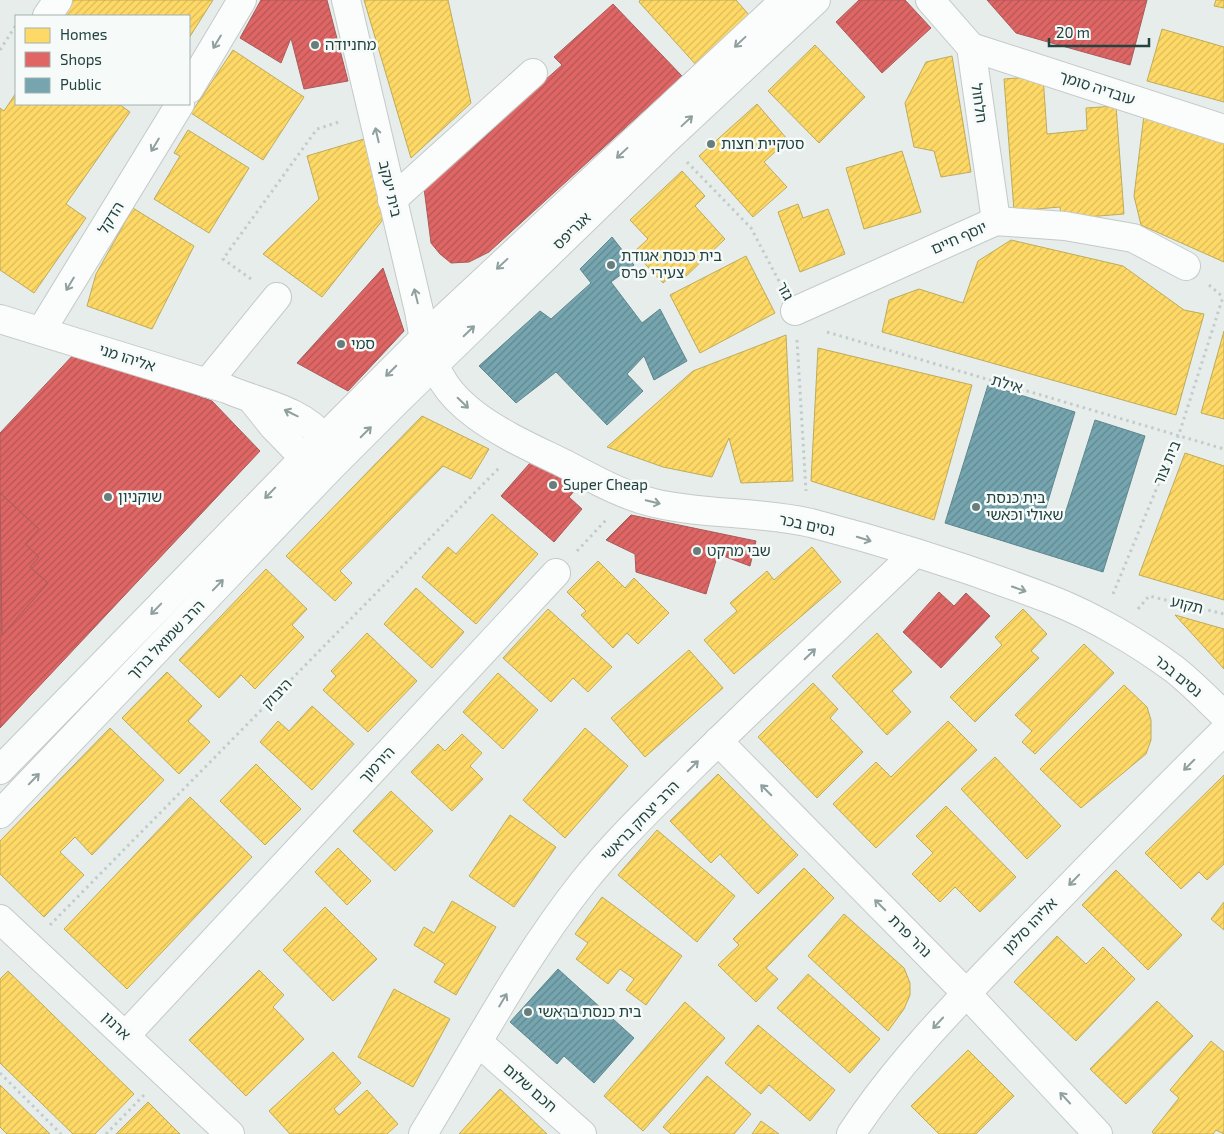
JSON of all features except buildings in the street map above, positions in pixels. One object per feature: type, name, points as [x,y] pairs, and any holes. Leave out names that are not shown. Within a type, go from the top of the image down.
[{"type":"street","points":[[48,15],[58,0]]},
{"type":"street","points":[[190,87],[242,0]]},
{"type":"street","name":"בית יעקב","points":[[346,0],[392,200],[433,329],[425,361],[428,371]]},
{"type":"street","name":"אגריפס","points":[[332,467],[665,141],[816,0]]},
{"type":"street","points":[[930,0],[971,47]]},
{"type":"street","points":[[776,3],[781,21],[776,37]]},
{"type":"street","name":"אגריפס","points":[[323,438],[433,329],[776,3]]},
{"type":"street","name":"עובדיה סומך","points":[[971,47],[1224,129]]},
{"type":"street","name":"חלחול","points":[[971,47],[996,221]]},
{"type":"street","points":[[392,200],[533,73]]},
{"type":"street","name":"הדקל","points":[[41,331],[179,105]]},
{"type":"street","name":"יוסף חיים","points":[[795,311],[996,221],[1065,226],[1133,238],[1186,266]]},
{"type":"street","points":[[206,383],[277,297]]},
{"type":"street","name":"אליהו מני","points":[[0,320],[41,331],[206,383],[253,401],[292,412],[323,438]]},
{"type":"street","name":"נסים בכר","points":[[428,371],[445,384],[463,404],[492,426],[628,496],[657,503],[808,523],[914,554],[1054,601],[1136,643],[1176,670],[1224,715]]},
{"type":"street","name":"אליהו מני","points":[[253,401],[304,458]]},
{"type":"street","points":[[323,438],[332,467]]},
{"type":"street","name":"הרב שמואל ברוך","points":[[0,770],[323,438]]},
{"type":"street","points":[[304,458],[332,467]]},
{"type":"street","name":"הרב שמואל ברוך","points":[[0,814],[332,467]]},
{"type":"street","name":"הרב יצחק בראשי","points":[[423,1134],[540,941],[584,882],[621,839],[718,741],[914,554]]},
{"type":"street","name":"הירמוך","points":[[126,1035],[556,573]]},
{"type":"street","name":"אליהו סלמן","points":[[851,1134],[868,1108],[919,1044],[966,993],[1102,851],[1224,731]]},
{"type":"street","name":"נהר פרת","points":[[718,741],[966,993],[1098,1134]]},
{"type":"street","name":"ארנון","points":[[0,919],[230,1134]]},
{"type":"street","name":"חכם שלום","points":[[478,1042],[582,1134]]},
{"type":"path","points":[[0,50],[15,27]]},
{"type":"path","points":[[277,297],[223,259],[317,130],[371,111]]},
{"type":"path","name":"גזר","points":[[665,141],[751,228],[795,311],[805,482]]},
{"type":"path","name":"בית צור","points":[[1100,624],[1179,434],[1223,297]]},
{"type":"path","name":"אילת","points":[[795,311],[819,329],[1179,434],[1224,449]]},
{"type":"path","name":"היבוק","points":[[30,945],[524,443]]},
{"type":"path","points":[[556,573],[628,496]]},
{"type":"path","name":"תקוע","points":[[1149,596],[1224,614]]},
{"type":"path","points":[[0,1073],[61,1134]]},
{"type":"path","points":[[106,1134],[165,1074]]},
{"type":"place","name":"מחניודה","points":[[315,45]]},
{"type":"place","name":"סטקיית חצות","points":[[711,144]]},
{"type":"place","name":"בית כנסת אגודת צעירי פרס","points":[[611,265]]},
{"type":"place","name":"סמי","points":[[341,344]]},
{"type":"place","name":"Super Cheap","points":[[553,485]]},
{"type":"place","name":"שוקניון","points":[[108,497]]},
{"type":"place","name":"בית כנסת שאולי וכאשי","points":[[976,507]]},
{"type":"place","name":"שבי מרקט","points":[[697,551]]},
{"type":"place","name":"בית כנסת בראשי","points":[[528,1012]]}]
